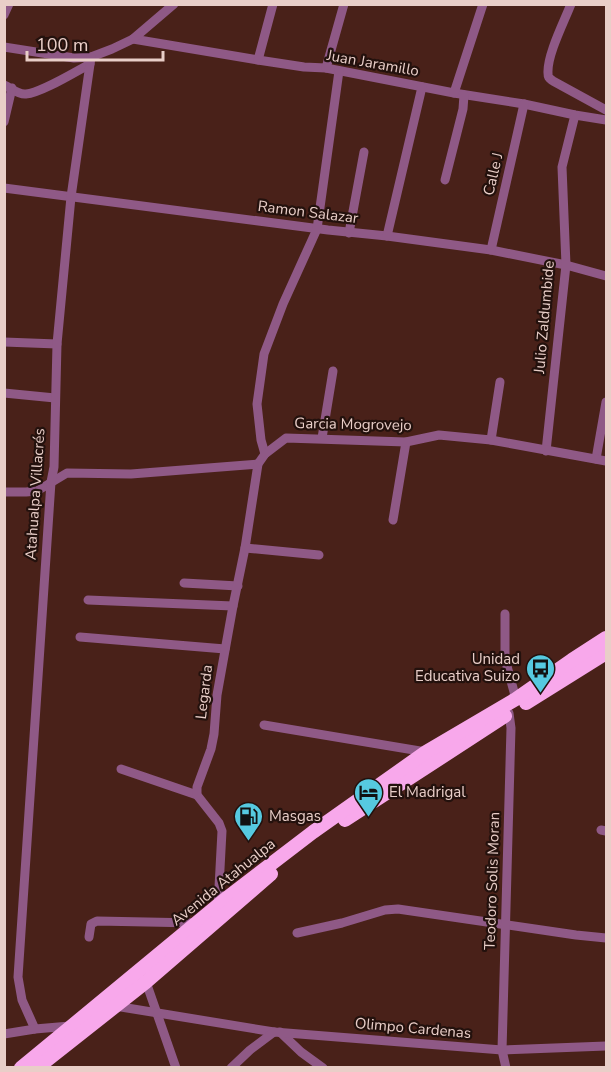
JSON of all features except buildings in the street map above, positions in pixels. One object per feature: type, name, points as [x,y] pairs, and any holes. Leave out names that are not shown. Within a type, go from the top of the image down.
[{"type":"highway","name":"Avenida Atahualpa","points":[[37,1068],[146,982],[220,911],[291,848],[426,752],[516,699],[606,638]]},
{"type":"highway","name":"Avenida Atahualpa","points":[[21,1068],[197,923],[220,911],[318,838],[509,713],[606,653]]},
{"type":"street","points":[[4,15],[9,4]]},
{"type":"street","points":[[4,122],[8,86],[18,93],[26,94],[41,89],[133,39],[174,4]]},
{"type":"street","points":[[258,60],[273,4]]},
{"type":"street","points":[[326,68],[344,4]]},
{"type":"street","points":[[454,93],[483,4]]},
{"type":"street","points":[[571,4],[551,54],[549,78],[606,111]]},
{"type":"street","points":[[151,24],[158,36],[167,44]]},
{"type":"street","name":"Juan Jaramillo","points":[[133,39],[258,60],[326,68],[606,120]]},
{"type":"street","points":[[4,46],[90,61]]},
{"type":"street","name":"Atahualpa Villacrés","points":[[35,1029],[22,1000],[18,977],[51,482],[54,467],[57,344],[71,197],[90,61]]},
{"type":"street","points":[[265,454],[257,404],[264,354],[283,303],[317,229],[339,71]]},
{"type":"street","points":[[387,236],[422,87]]},
{"type":"street","points":[[445,180],[463,109],[464,95]]},
{"type":"street","name":"Calle J","points":[[491,250],[524,104]]},
{"type":"street","name":"Julio Zaldumbide","points":[[546,451],[566,265],[562,167],[575,115]]},
{"type":"street","points":[[349,233],[364,152]]},
{"type":"street","name":"Ramon Salazar","points":[[4,188],[491,250],[566,265],[606,276]]},
{"type":"street","points":[[4,342],[57,344]]},
{"type":"street","points":[[322,438],[333,371]]},
{"type":"street","points":[[491,440],[500,382]]},
{"type":"street","points":[[4,393],[55,398]]},
{"type":"street","points":[[601,460],[606,402]]},
{"type":"street","name":"Garcia Mogrovejo","points":[[258,464],[265,454],[286,438],[405,442],[439,435],[491,440],[601,460]]},
{"type":"street","points":[[393,520],[405,442]]},
{"type":"street","points":[[4,492],[37,491],[67,473],[131,474],[258,464]]},
{"type":"street","name":"Legarda","points":[[197,795],[197,787],[214,734],[217,695],[245,548],[258,464]]},
{"type":"street","points":[[245,548],[319,555]]},
{"type":"street","points":[[184,583],[238,586]]},
{"type":"street","points":[[88,600],[233,606]]},
{"type":"street","points":[[505,614],[505,659],[516,699]]},
{"type":"street","points":[[80,637],[225,649]]},
{"type":"street","name":"Teodoro Solis Moran","points":[[506,1068],[502,1050],[511,728],[509,713]]},
{"type":"street","points":[[264,725],[426,752]]},
{"type":"street","points":[[121,769],[197,795],[219,823],[222,831],[220,911]]},
{"type":"street","points":[[297,933],[385,910],[398,909],[606,938]]},
{"type":"street","points":[[90,937],[91,924],[97,921],[197,923]]},
{"type":"street","points":[[146,982],[176,1068]]},
{"type":"street","name":"Olimpo Cardenas","points":[[115,1006],[277,1032],[502,1050],[606,1046]]},
{"type":"street","points":[[4,1034],[73,1025]]},
{"type":"street","points":[[231,1068],[250,1050],[277,1032],[323,1068]]},
{"type":"place","name":"Unidad Educativa Suizo","points":[[541,694]]},
{"type":"place","name":"El Madrigal","points":[[368,818]]},
{"type":"place","name":"Masgas","points":[[248,842]]}]
